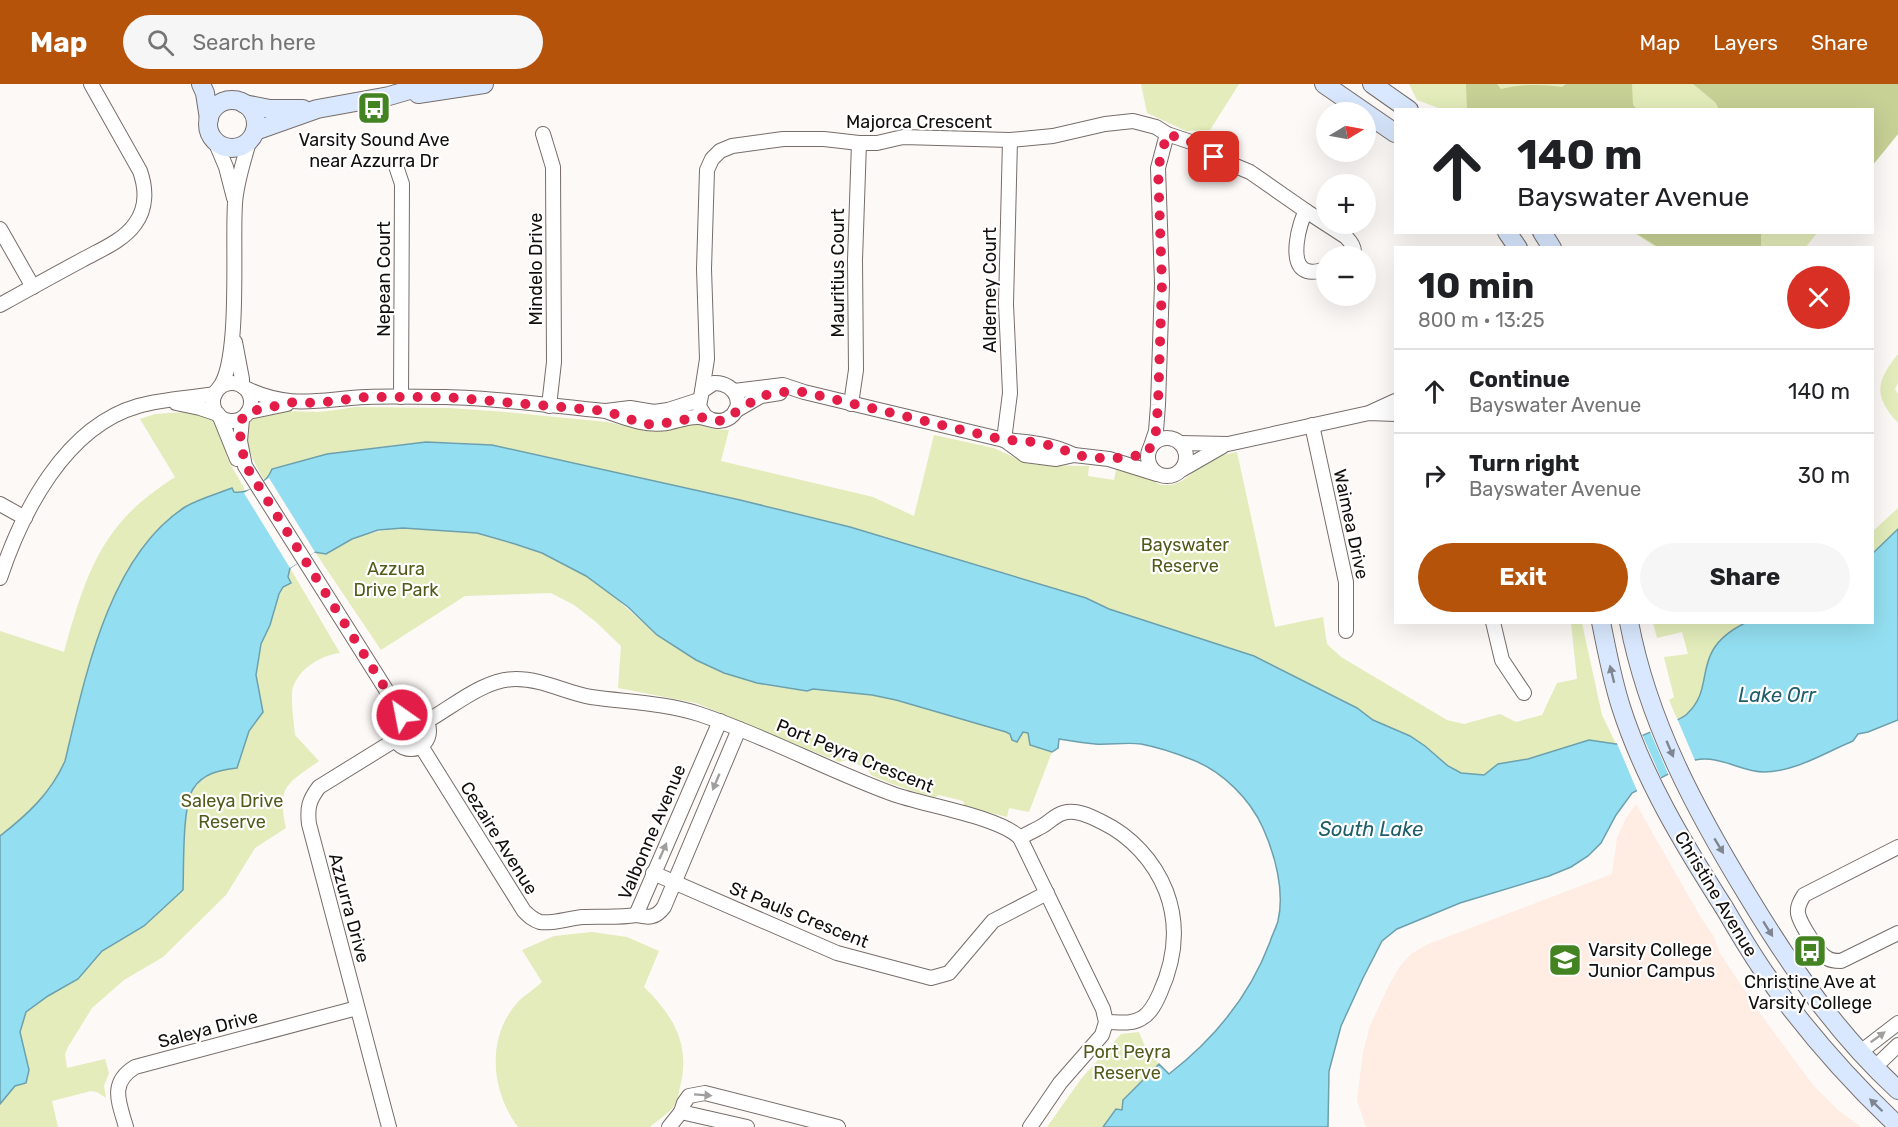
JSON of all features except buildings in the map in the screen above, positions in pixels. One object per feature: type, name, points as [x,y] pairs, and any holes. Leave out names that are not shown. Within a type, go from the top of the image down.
[{"type":"main road","points":[[201,84],[205,93],[210,134],[221,145],[236,148],[252,136],[317,109]]},
{"type":"main road","points":[[222,84],[254,116],[252,136]]},
{"type":"main road","points":[[389,96],[430,84]]},
{"type":"main road","points":[[209,118],[211,112],[222,102],[240,102],[270,110],[317,109],[389,96],[484,84]]},
{"type":"main road","points":[[1324,84],[1394,132]]},
{"type":"main road","points":[[1372,84],[1406,108]]},
{"type":"main road","name":"Christine Avenue","points":[[1601,624],[1615,687],[1627,725],[1658,796],[1705,879],[1762,970],[1812,1035],[1848,1077],[1898,1126]]},
{"type":"main road","name":"Christine Avenue","points":[[1629,624],[1643,679],[1655,713],[1700,814],[1782,950],[1823,1008],[1859,1053],[1898,1090]]},
{"type":"main road","points":[[1848,1077],[1859,1053]]},
{"type":"main road","points":[[1848,1077],[1874,1068]]},
{"type":"street","points":[[0,305],[117,240],[132,227],[142,211],[144,189],[140,171],[92,84]]},
{"type":"street","name":"Majorca Crescent","points":[[701,395],[707,359],[704,269],[707,170],[712,159],[720,151],[732,146],[806,138],[859,143],[878,143],[903,137],[1010,140],[1053,136],[1105,124],[1132,121],[1156,127],[1167,134],[1194,143],[1214,157],[1250,172],[1346,237],[1353,246]]},
{"type":"street","name":"Mindelo Drive","points":[[543,134],[553,167],[554,362],[549,406]]},
{"type":"street","points":[[1157,474],[1149,465],[1150,450],[1156,431],[1158,405],[1162,283],[1158,168],[1167,134]]},
{"type":"street","points":[[246,466],[236,458],[227,431],[213,404],[225,377],[232,331],[235,203],[252,136]]},
{"type":"street","name":"Alderney Court","points":[[1004,440],[1010,393],[1006,303],[1010,140]]},
{"type":"street","points":[[215,141],[226,167],[235,203]]},
{"type":"street","name":"Mauritius Court","points":[[851,404],[856,370],[855,260],[859,143]]},
{"type":"street","name":"Nepean Court","points":[[395,163],[402,184],[401,397]]},
{"type":"street","points":[[1306,211],[1297,231],[1298,262],[1308,271],[1316,270]]},
{"type":"street","points":[[0,229],[33,287]]},
{"type":"street","points":[[232,331],[243,387],[251,402],[245,416],[240,441],[246,466],[402,715]]},
{"type":"street","name":"Majorca Crescent","points":[[707,359],[721,383]]},
{"type":"street","points":[[0,578],[25,518],[60,463],[81,438],[92,429],[131,409],[217,391],[230,383],[259,395],[292,402],[318,403],[366,397],[475,398],[606,411],[630,408],[654,412],[668,410],[701,395],[714,383],[721,383],[728,385],[737,397],[735,411]]},
{"type":"street","points":[[734,391],[783,385],[851,404],[1004,440],[1027,441],[1058,447],[1074,455],[1108,459],[1162,476],[1174,476],[1228,444]]},
{"type":"street","points":[[606,411],[641,423],[655,425],[699,417],[722,421],[761,396],[782,392],[804,392]]},
{"type":"street","points":[[701,395],[702,411],[710,419]]},
{"type":"street","points":[[1108,459],[1150,450],[1155,442],[1166,438],[1179,442],[1228,444],[1369,413],[1394,401]]},
{"type":"street","points":[[168,402],[200,408],[231,421],[292,402]]},
{"type":"street","points":[[1158,405],[1167,427],[1186,452],[1183,469]]},
{"type":"street","points":[[1369,413],[1394,414]]},
{"type":"street","name":"Waimea Drive","points":[[1312,425],[1346,582],[1346,631]]},
{"type":"street","points":[[0,504],[25,518]]},
{"type":"street","points":[[1493,624],[1502,660],[1524,693]]},
{"type":"street","name":"Port Peyra Crescent","points":[[427,721],[482,688],[514,679],[540,682],[590,697],[687,711],[720,721],[891,794],[1003,826],[1014,831],[1020,838]]},
{"type":"street","points":[[414,712],[427,721],[429,735],[421,746],[406,749],[395,740],[393,726],[402,715],[414,712]]},
{"type":"street","name":"Valbonne Avenue","points":[[720,721],[636,915],[653,917],[659,913],[739,729]]},
{"type":"street","name":"Azzurra Drive","points":[[389,1127],[307,810],[310,798],[319,787],[395,740]]},
{"type":"street","name":"Cezaire Avenue","points":[[421,746],[524,911],[531,918],[539,922],[550,922],[586,917],[623,918],[636,915]]},
{"type":"street","points":[[1030,1127],[1060,1083],[1102,1035],[1106,1022],[1103,1008],[1020,838],[1062,813],[1082,813],[1111,826],[1128,839],[1144,854],[1157,872],[1168,899],[1173,923],[1173,958],[1157,1000],[1143,1018],[1126,1023],[1106,1022]]},
{"type":"street","points":[[1898,847],[1804,895],[1798,914],[1802,925],[1825,958],[1833,960],[1841,961],[1898,933]]},
{"type":"street","name":"St Pauls Crescent","points":[[653,873],[837,953],[931,978],[949,973],[993,921],[1047,893]]},
{"type":"street","name":"Saleya Drive","points":[[126,1127],[119,1101],[119,1081],[125,1073],[135,1067],[357,1008]]},
{"type":"street","points":[[1859,1053],[1898,1023]]},
{"type":"street","points":[[1874,1068],[1898,1045]]},
{"type":"street","points":[[669,1127],[681,1112],[689,1095],[705,1094],[831,1126]]},
{"type":"street","points":[[681,1112],[747,1127]]},
{"type":"shaded area","name":"Varsity College Junior Campus","points":[[1636,804],[1714,937],[1719,952],[1759,1012],[1813,1085],[1838,1110],[1861,1127],[1366,1127],[1357,1100],[1363,1052],[1370,1026],[1400,966],[1411,954],[1426,945],[1612,874],[1617,838],[1626,818]]},
{"type":"green space","points":[[1141,84],[1239,84],[1210,130],[1186,131],[1147,113]]},
{"type":"green space","points":[[1409,84],[1898,84],[1898,134],[1874,164],[1874,108],[1438,108],[1417,100]]},
{"type":"green space","points":[[1466,84],[1497,84],[1501,89],[1531,85],[1562,87],[1566,84],[1632,84],[1633,105],[1636,108],[1467,108]]},
{"type":"green space","points":[[1693,84],[1898,84],[1898,134],[1874,164],[1874,108],[1718,108],[1715,102]]},
{"type":"green space","points":[[1636,234],[1816,234],[1807,246],[1654,246]]},
{"type":"green space","points":[[1638,234],[1761,234],[1761,246],[1656,246]]},
{"type":"green space","points":[[1898,354],[1898,383],[1895,389],[1898,394],[1898,423],[1884,404],[1880,388],[1885,373]]},
{"type":"green space","name":"Bayswater Reserve","points":[[355,407],[450,408],[607,422],[645,430],[663,430],[694,423],[714,429],[729,430],[721,461],[873,497],[914,516],[934,435],[994,448],[1026,463],[1089,466],[1088,476],[1114,480],[1116,470],[1144,476],[1161,485],[1180,482],[1201,464],[1218,456],[1237,452],[1275,627],[1323,617],[1327,644],[1341,657],[1447,720],[1464,724],[1500,714],[1516,722],[1542,715],[1557,683],[1577,679],[1571,624],[1582,624],[1602,715],[1616,744],[1589,740],[1528,759],[1498,764],[1484,775],[1461,773],[1448,766],[1410,736],[1373,720],[1357,708],[1254,656],[1109,609],[1086,598],[850,527],[492,445],[449,442],[395,445],[327,454],[272,469],[269,478],[264,480],[249,448],[247,430],[250,422],[262,414],[317,412]]},
{"type":"green space","points":[[185,412],[209,417],[219,427],[228,460],[244,488],[244,493],[234,492],[231,488],[185,508],[159,530],[137,557],[119,588],[104,622],[92,658],[65,762],[53,784],[37,803],[0,836],[0,631],[64,652],[83,590],[111,534],[141,502],[175,477],[140,419],[155,414]]},
{"type":"green space","points":[[1898,508],[1898,529],[1874,552],[1874,530]]},
{"type":"green space","name":"Azzura Drive Park","points":[[403,528],[477,533],[542,553],[586,576],[606,590],[657,635],[696,660],[724,673],[757,683],[872,695],[1006,732],[1019,738],[1023,732],[1028,733],[1031,745],[1052,752],[1029,812],[1009,808],[1007,817],[965,806],[963,801],[939,795],[934,798],[871,775],[868,769],[847,760],[839,762],[696,703],[618,688],[621,646],[574,605],[551,593],[465,596],[381,650],[315,552],[331,551],[367,534]]},
{"type":"green space","name":"Saleya Drive Reserve","points":[[290,568],[340,653],[326,656],[306,668],[293,687],[295,735],[319,761],[287,787],[283,803],[286,828],[255,848],[226,895],[163,957],[124,980],[92,1008],[65,1054],[67,1068],[105,1059],[109,1073],[104,1086],[106,1098],[91,1091],[52,1101],[58,1127],[0,1127],[0,1103],[29,1070],[20,1032],[26,1012],[78,979],[102,951],[144,926],[193,790],[212,773],[237,768],[249,731],[263,712],[256,675],[261,643]]},
{"type":"green space","points":[[1653,624],[1743,624],[1727,634],[1716,646],[1709,659],[1699,698],[1687,714],[1677,719],[1669,700],[1674,697],[1664,657],[1688,654],[1682,632],[1657,638]]},
{"type":"green space","points":[[592,932],[627,937],[659,951],[644,987],[671,1020],[681,1044],[683,1072],[677,1101],[670,1111],[650,1127],[518,1127],[502,1098],[496,1065],[500,1032],[507,1017],[520,1000],[542,982],[522,950],[554,936]]},
{"type":"green space","name":"Port Peyra Reserve","points":[[1139,1032],[1146,1049],[1159,1064],[1123,1110],[1115,1109],[1103,1127],[1047,1127],[1081,1079],[1121,1034]]},
{"type":"water","name":"South Lake","points":[[426,442],[492,445],[850,527],[1086,598],[1109,609],[1254,656],[1357,708],[1373,720],[1410,736],[1448,766],[1461,773],[1484,775],[1498,764],[1528,759],[1589,740],[1624,743],[1683,717],[1699,698],[1713,650],[1727,634],[1743,624],[1874,624],[1874,552],[1898,529],[1898,720],[1858,734],[1853,741],[1787,769],[1764,772],[1714,760],[1695,760],[1632,793],[1616,815],[1601,843],[1588,856],[1571,867],[1460,903],[1397,929],[1382,941],[1341,1026],[1329,1071],[1328,1127],[1103,1127],[1116,1109],[1122,1110],[1123,1100],[1159,1064],[1169,1074],[1201,1046],[1229,1015],[1252,980],[1277,924],[1280,898],[1275,861],[1263,828],[1251,807],[1225,779],[1193,760],[1141,744],[1095,744],[1059,739],[1058,748],[1052,752],[1030,745],[1028,733],[1023,732],[1017,742],[1012,740],[1010,734],[1006,732],[896,700],[872,695],[813,689],[807,691],[757,683],[724,673],[696,660],[657,635],[628,607],[586,576],[542,553],[477,533],[403,528],[378,530],[352,539],[326,554],[314,552],[290,568],[288,577],[291,583],[283,587],[279,594],[270,625],[261,644],[256,675],[263,712],[249,731],[237,768],[218,771],[202,779],[189,798],[185,823],[183,890],[144,926],[102,951],[78,979],[26,1012],[20,1032],[29,1070],[26,1083],[15,1086],[0,1104],[0,836],[37,803],[53,783],[65,761],[91,657],[118,587],[137,556],[159,529],[185,507],[232,488],[234,492],[246,491],[262,483],[272,469],[327,454]]},
{"type":"pier","points":[[269,478],[315,552],[290,568],[244,493]]},
{"type":"pier","points":[[1676,716],[1696,763],[1669,776],[1649,729]]},
{"type":"pier","points":[[1641,732],[1662,780],[1638,793],[1616,741]]},
{"type":"place","name":"Varsity Sound Ave near Azzurra Dr","points":[[374,108]]},
{"type":"place","name":"Christine Ave at Varsity College","points":[[1810,951]]},
{"type":"place","name":"Varsity College Junior Campus","points":[[1565,960]]},
{"type":"route","points":[[402,715],[246,466],[240,441],[242,419],[248,412],[294,402],[318,403],[366,397],[446,397],[606,411],[630,420],[655,425],[699,417],[722,421],[761,396],[782,392],[804,392],[1004,440],[1027,441],[1058,447],[1074,455],[1108,459],[1143,455],[1148,453],[1156,431],[1158,405],[1162,283],[1158,168],[1161,152],[1167,134],[1194,143],[1214,157]]},
{"type":"water label","name":"Lake Orr","points":[[1777,695]]}]
